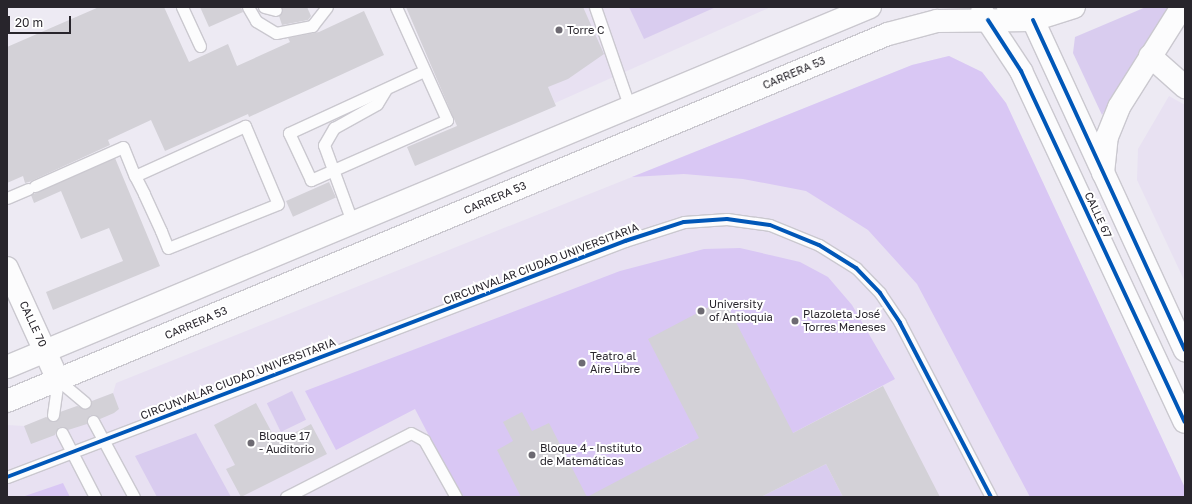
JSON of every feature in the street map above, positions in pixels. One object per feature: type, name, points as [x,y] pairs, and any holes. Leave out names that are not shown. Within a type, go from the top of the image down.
[{"type":"main road","points":[[7,367],[353,224],[870,7]]},
{"type":"main road","name":"CARRERA 53","points":[[7,400],[888,34],[937,21],[989,11],[1030,13],[1074,7]]},
{"type":"main road","points":[[1103,175],[1104,152],[1113,122],[1150,56],[1182,7]]},
{"type":"main road","name":"CALLE 67","points":[[989,11],[1021,71],[1185,422]]},
{"type":"main road","name":"CALLE 67","points":[[1030,13],[1103,175],[1185,350]]},
{"type":"main road","points":[[1150,56],[1185,87]]},
{"type":"main road","name":"CALLE 70","points":[[7,268],[58,380]]},
{"type":"lane","points":[[182,7],[200,46]]},
{"type":"lane","points":[[248,7],[256,21],[276,33],[312,26],[328,7]]},
{"type":"lane","points":[[264,7],[276,10]]},
{"type":"lane","points":[[396,7],[447,120],[330,170],[311,180],[289,133],[424,71]]},
{"type":"lane","points":[[596,7],[630,108]]},
{"type":"lane","points":[[989,11],[1013,7]]},
{"type":"lane","points":[[353,224],[330,170],[324,145],[334,128],[377,104],[386,89]]},
{"type":"lane","points":[[7,198],[123,147],[135,176],[168,248],[278,204],[245,126],[135,176]]},
{"type":"lane","name":"CIRCUNVALAR CIUDAD UNIVERSITARIA","points":[[7,477],[71,454],[625,241],[684,222],[727,218],[770,225],[819,245],[856,268],[880,293],[900,323],[991,497]]},
{"type":"lane","points":[[58,380],[85,403]]},
{"type":"lane","points":[[53,415],[58,380]]},
{"type":"lane","points":[[93,421],[102,441],[134,497]]},
{"type":"lane","points":[[62,433],[71,454],[95,497]]},
{"type":"lane","points":[[286,497],[411,433],[424,440],[456,497]]},
{"type":"shaded area","points":[[513,7],[771,7],[555,103]]},
{"type":"shaded area","points":[[629,7],[716,7],[644,39]]},
{"type":"shaded area","points":[[1146,7],[1168,7],[1102,115],[1073,53],[1075,37]]},
{"type":"shaded area","name":"University of Antioquia","points":[[949,56],[982,72],[1006,103],[1185,488],[1185,497],[7,497],[7,425],[24,426],[113,393],[116,383],[912,65]]},
{"type":"shaded area","points":[[949,56],[982,72],[1006,103],[1185,488],[1185,497],[1030,497],[917,284],[868,230],[806,191],[743,179],[684,174],[632,177],[912,65]]},
{"type":"shaded area","points":[[1169,96],[1185,105],[1185,282],[1137,180],[1138,149]]},
{"type":"shaded area","points":[[740,248],[800,262],[828,277],[852,305],[895,379],[793,433],[687,444],[590,497],[461,497],[415,409],[336,450],[305,391],[620,271],[704,249]]},
{"type":"shaded area","points":[[292,391],[306,420],[281,432],[267,403]]},
{"type":"shaded area","points":[[196,433],[231,497],[157,497],[135,456]]},
{"type":"shaded area","points":[[826,464],[843,497],[761,497]]},
{"type":"shaded area","points":[[63,483],[70,497],[22,497]]},
{"type":"building","points":[[99,7],[164,7],[189,62],[228,44],[237,66],[290,42],[288,38],[319,32],[364,11],[384,55],[249,117],[248,114],[165,151],[151,120],[108,140],[110,145],[29,182],[25,183],[23,176],[7,183],[7,47]]},
{"type":"building","points":[[200,7],[241,7],[243,12],[209,27]]},
{"type":"building","points":[[282,7],[307,7],[311,16],[308,20],[282,25],[279,16]]},
{"type":"building","points":[[406,7],[583,7],[604,54],[568,79],[548,87],[556,106],[415,166],[407,147],[457,126]]},
{"type":"building","points":[[115,158],[160,266],[53,310],[46,292],[123,261],[109,228],[81,239],[61,191],[34,203],[31,195]]},
{"type":"building","points":[[329,182],[336,198],[293,217],[286,201]]},
{"type":"building","points":[[724,299],[793,433],[883,386],[940,497],[843,497],[826,464],[761,497],[587,497],[699,438],[648,339]]},
{"type":"building","points":[[113,393],[119,409],[114,413],[100,419],[90,415],[87,424],[68,430],[59,427],[55,435],[31,444],[24,426],[46,417],[55,422],[60,412],[77,406],[88,409],[92,401]]},
{"type":"building","points":[[256,403],[277,442],[311,424],[327,454],[241,497],[226,469],[235,465],[214,425]]},
{"type":"building","name":"Bloque 4 - Instituto de Matemáticas","points":[[522,412],[532,431],[549,423],[587,497],[521,497],[497,450],[513,441],[503,422]]},
{"type":"cycle path","points":[[988,20],[1021,71],[1185,422]]},
{"type":"cycle path","points":[[1033,20],[1185,350]]},
{"type":"cycle path","points":[[7,477],[625,241],[684,222],[727,219],[770,225],[819,245],[856,268],[880,293],[900,323],[991,497]]},
{"type":"place","name":"Torre C","points":[[559,30]]},
{"type":"place","name":"University of Antioquia","points":[[701,311]]},
{"type":"place","name":"Plazoleta José Torres Meneses","points":[[795,321]]},
{"type":"place","name":"Teatro al Aire Libre","points":[[582,363]]},
{"type":"place","name":"Bloque 17 - Auditorio","points":[[251,443]]},
{"type":"place","name":"Bloque 4 - Instituto de Matemáticas","points":[[532,455]]}]
